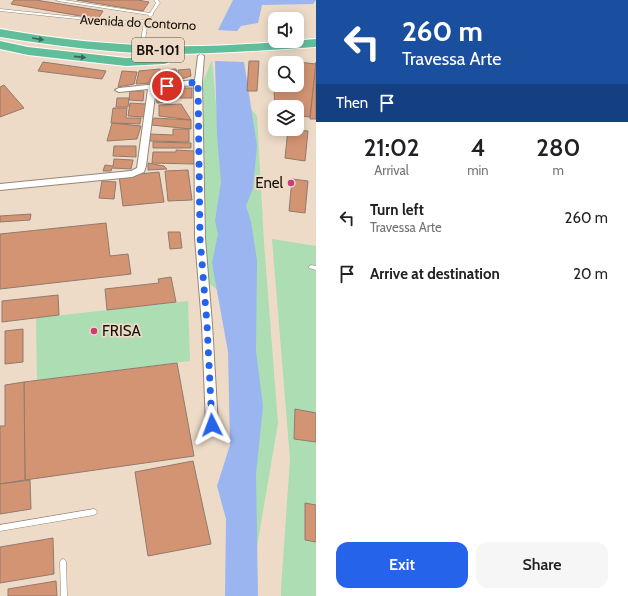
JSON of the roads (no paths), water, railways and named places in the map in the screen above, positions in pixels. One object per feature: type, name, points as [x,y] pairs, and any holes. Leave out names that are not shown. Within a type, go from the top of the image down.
[{"type":"highway","name":"Avenida do Contorno","points":[[0,22],[112,38],[143,40],[186,41],[268,36]]},
{"type":"highway","name":"Avenida do Contorno","points":[[0,33],[42,40],[148,50],[249,48],[316,43]]},
{"type":"highway","points":[[304,35],[316,34]]},
{"type":"highway","points":[[0,45],[28,51],[126,62],[201,56],[249,48]]},
{"type":"street","points":[[201,56],[198,82],[200,238],[207,324],[212,425]]},
{"type":"street","points":[[119,90],[152,88],[198,82]]},
{"type":"street","points":[[0,187],[132,174],[141,170],[152,88]]},
{"type":"lane","points":[[58,0],[152,14]]},
{"type":"lane","points":[[143,40],[146,21],[158,4],[157,1]]},
{"type":"lane","points":[[0,10],[36,15],[115,22],[146,21]]},
{"type":"lane","points":[[0,528],[94,512]]},
{"type":"lane","points":[[63,562],[64,596]]},
{"type":"water","points":[[233,0],[316,0],[313,4],[262,5],[258,23],[241,26],[237,31],[218,30]]},
{"type":"water","points":[[215,61],[244,62],[257,146],[253,188],[246,206],[251,222],[257,260],[256,351],[263,406],[256,474],[258,596],[225,596],[226,519],[217,486],[230,445],[228,352],[212,263],[218,234],[215,221],[221,182],[217,135]]},
{"type":"place","name":"Enel","points":[[291,183]]},
{"type":"place","name":"FRISA","points":[[94,331]]}]
